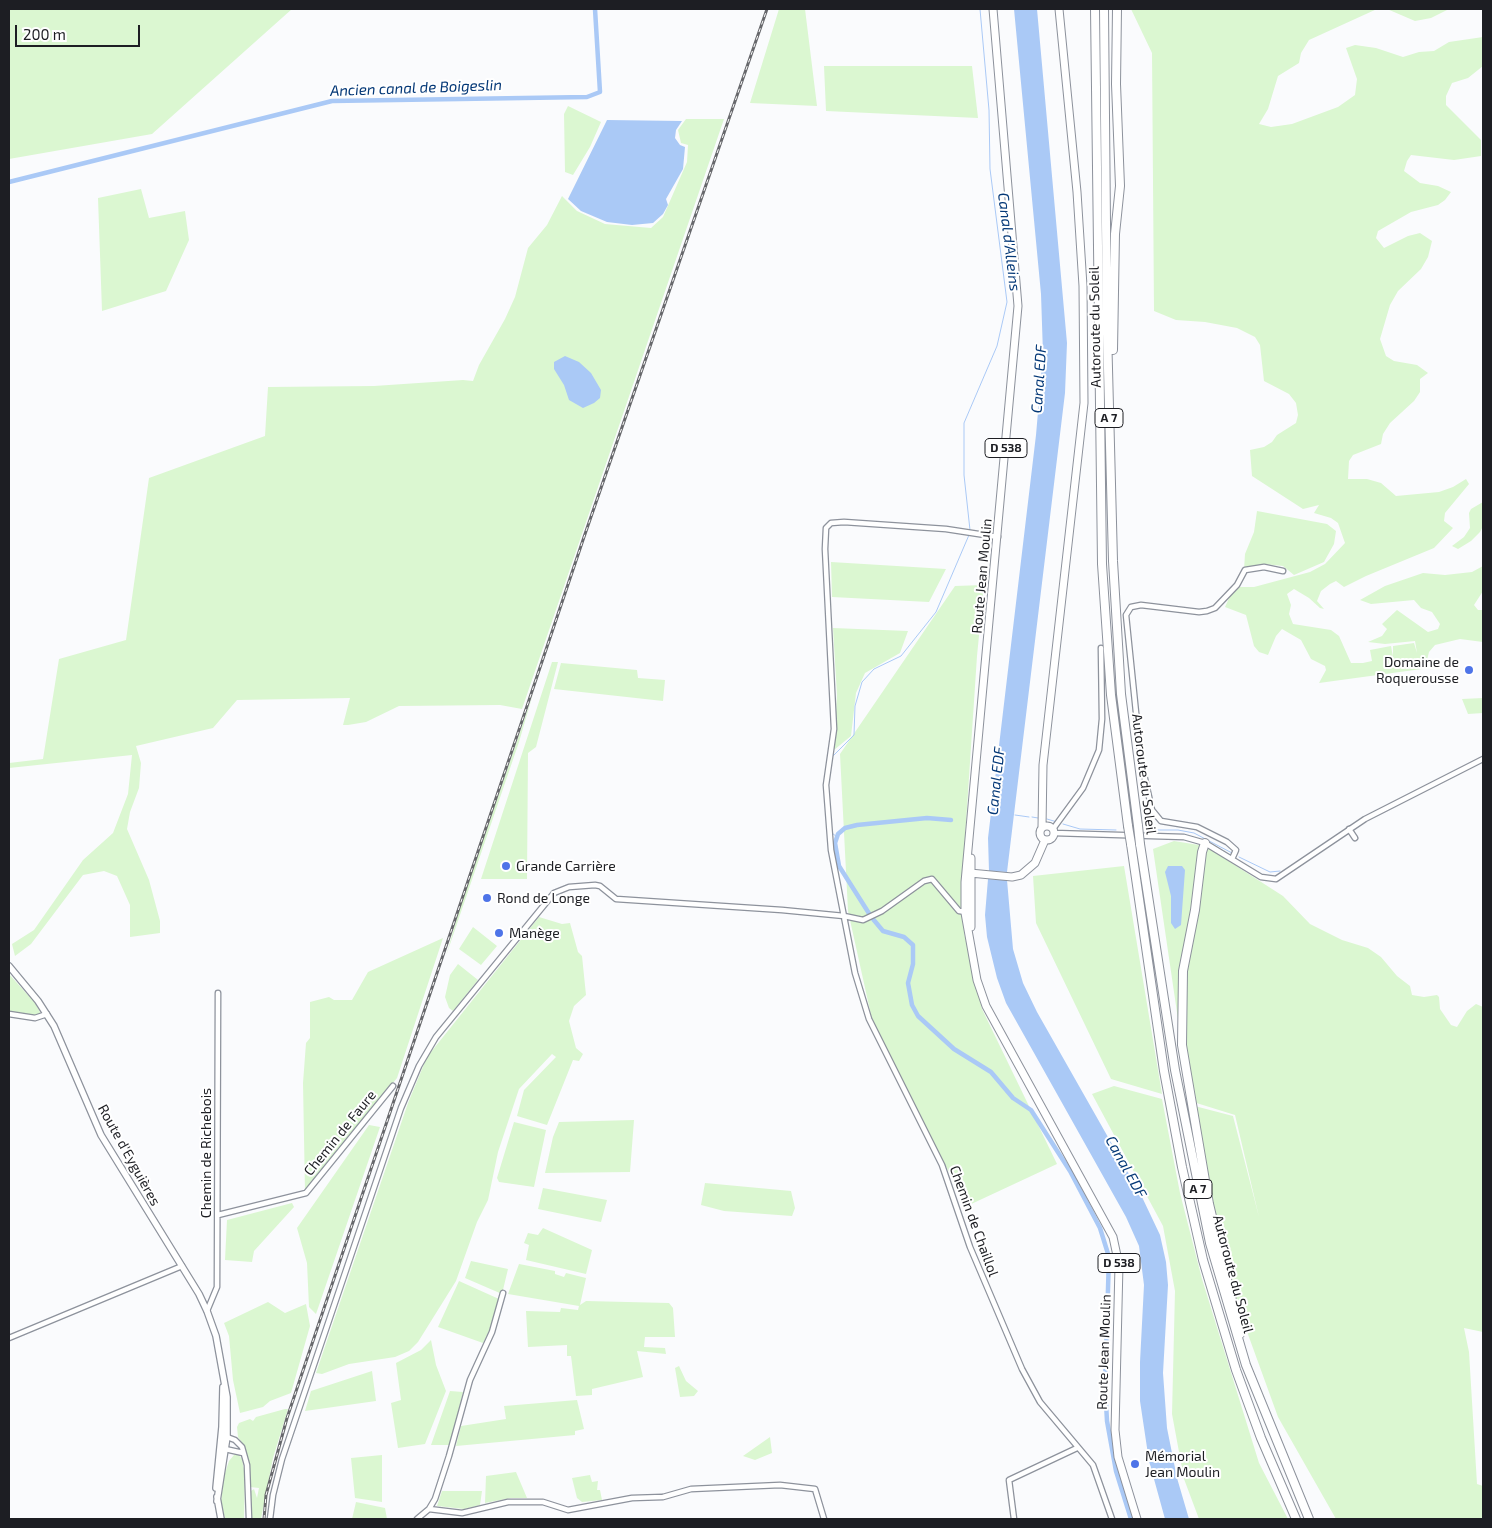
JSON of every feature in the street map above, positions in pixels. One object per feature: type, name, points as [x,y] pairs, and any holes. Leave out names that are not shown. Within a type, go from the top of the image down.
[{"type":"highway","name":"Autoroute du Soleil","points":[[1095,9],[1102,564],[1111,694],[1128,826],[1164,1071],[1182,1167],[1203,1260],[1239,1379],[1261,1438],[1296,1519]]},
{"type":"highway","name":"Autoroute du Soleil","points":[[1104,9],[1109,414],[1118,653],[1140,844],[1192,1166],[1214,1261],[1249,1374],[1309,1519]]},
{"type":"highway","points":[[1109,414],[1115,234],[1120,186],[1116,84],[1117,9]]},
{"type":"highway","points":[[1205,843],[1184,970],[1182,1045],[1213,1221],[1232,1304],[1250,1365],[1249,1374]]},
{"type":"main road","name":"Route Jean Moulin","points":[[993,9],[1018,306],[968,848],[967,911],[977,980],[986,1006],[1113,1237],[1119,1265],[1114,1430],[1118,1457],[1137,1519]]},
{"type":"main road","points":[[1048,827],[1040,836],[1045,840],[1052,839],[1048,827],[1043,765],[1084,403],[1084,286],[1077,192],[1059,10]]},
{"type":"main road","name":"D 538","points":[[968,878],[975,779]]},
{"type":"main road","points":[[968,878],[986,875],[1008,877],[1022,875],[1030,869],[1040,854],[1045,840]]},
{"type":"main road","name":"Route Jean Moulin","points":[[967,911],[979,977],[1000,1034]]},
{"type":"main road","name":"Route d'Eyguières","points":[[9,966],[47,1014],[62,1042],[101,1135],[140,1202],[182,1266],[207,1312],[216,1336],[228,1397],[224,1445],[216,1483],[221,1519]]},
{"type":"main road","name":"Route d'Eyguières","points":[[222,1361],[224,1445]]},
{"type":"street","name":"Chemin de Chaillol","points":[[998,537],[946,529],[844,522],[831,523],[826,528],[825,549],[834,729],[826,774],[826,798],[831,850],[856,973],[869,1019],[942,1165],[970,1247],[1014,1349],[1040,1402],[1092,1466],[1112,1519]]},
{"type":"street","points":[[1232,859],[1236,850],[1227,842],[1197,827],[1161,821],[1152,810],[1140,762],[1126,615],[1130,607],[1141,604],[1199,612],[1207,611],[1215,608],[1238,585],[1245,570],[1264,567],[1283,571]]},
{"type":"street","points":[[1048,827],[1086,782],[1099,750],[1102,730],[1101,648]]},
{"type":"street","points":[[1048,827],[1170,835],[1205,843],[1261,877],[1276,879],[1349,829],[1378,812],[1483,759]]},
{"type":"street","points":[[1349,829],[1355,838]]},
{"type":"street","points":[[270,1519],[273,1495],[282,1459],[401,1108],[419,1066],[436,1037],[549,897],[564,888],[595,885],[600,886],[616,899],[844,916],[863,920],[874,916],[924,881],[932,878],[959,911],[967,911]]},
{"type":"street","name":"Chemin de Richebois","points":[[207,1312],[217,1287],[218,993]]},
{"type":"street","points":[[9,1014],[35,1018],[47,1014]]},
{"type":"street","name":"Chemin de Faure","points":[[218,1215],[306,1194],[393,1086]]},
{"type":"street","points":[[9,1338],[182,1266]]},
{"type":"street","points":[[417,1519],[430,1509],[435,1499],[470,1380],[492,1332],[503,1293]]},
{"type":"street","points":[[224,1445],[238,1442],[243,1452],[247,1465],[249,1519]]},
{"type":"street","points":[[224,1445],[243,1452]]},
{"type":"street","points":[[1014,1519],[1009,1480],[1077,1448]]},
{"type":"street","points":[[430,1509],[462,1513],[508,1502],[544,1502],[568,1510],[632,1498],[663,1497],[690,1489],[780,1485],[815,1489],[824,1519]]},
{"type":"green space","points":[[9,9],[292,9],[152,134],[9,159]]},
{"type":"green space","points":[[779,9],[805,9],[817,106],[750,103]]},
{"type":"green space","points":[[1131,9],[1377,9],[1309,40],[1301,53],[1299,63],[1278,76],[1268,109],[1259,124],[1271,127],[1292,124],[1338,107],[1355,95],[1357,79],[1346,48],[1355,45],[1376,48],[1403,57],[1419,52],[1434,51],[1449,42],[1483,37],[1483,66],[1468,78],[1452,83],[1446,96],[1446,105],[1481,140],[1481,156],[1454,160],[1411,155],[1404,171],[1420,183],[1438,186],[1451,192],[1438,205],[1411,212],[1378,231],[1376,238],[1384,248],[1408,236],[1420,233],[1432,241],[1428,257],[1421,269],[1398,291],[1390,305],[1380,339],[1386,356],[1394,361],[1417,365],[1428,373],[1420,379],[1420,392],[1414,401],[1390,423],[1383,434],[1381,444],[1353,455],[1349,461],[1348,479],[1367,479],[1381,483],[1396,496],[1439,492],[1453,487],[1466,479],[1469,484],[1445,513],[1444,521],[1453,528],[1434,548],[1344,587],[1336,581],[1330,584],[1321,591],[1317,601],[1324,609],[1294,589],[1287,594],[1291,605],[1289,614],[1293,624],[1331,630],[1339,636],[1351,663],[1363,663],[1372,661],[1370,650],[1391,646],[1393,657],[1393,646],[1414,643],[1417,653],[1415,641],[1385,644],[1368,642],[1382,636],[1387,629],[1382,624],[1397,610],[1428,632],[1438,629],[1440,624],[1432,612],[1421,608],[1414,600],[1371,604],[1360,600],[1385,586],[1423,573],[1445,575],[1472,572],[1483,566],[1483,591],[1474,605],[1478,610],[1483,610],[1483,642],[1460,639],[1435,645],[1429,652],[1427,660],[1429,668],[1319,683],[1326,670],[1325,666],[1311,659],[1301,640],[1282,629],[1276,636],[1268,655],[1259,652],[1254,646],[1246,615],[1225,607],[1230,596],[1240,587],[1254,587],[1310,572],[1325,564],[1345,543],[1338,523],[1331,518],[1314,513],[1319,505],[1303,509],[1252,476],[1250,450],[1264,447],[1272,442],[1277,435],[1296,423],[1298,415],[1296,403],[1289,394],[1264,381],[1260,345],[1255,337],[1237,328],[1205,322],[1176,320],[1154,311],[1152,53]]},
{"type":"green space","points":[[1387,9],[1449,9],[1431,18],[1415,21]]},
{"type":"green space","points":[[824,66],[972,66],[978,118],[826,111]]},
{"type":"green space","points":[[568,106],[601,122],[590,147],[573,175],[565,172],[564,114]]},
{"type":"green space","points":[[686,119],[724,119],[522,709],[500,705],[399,706],[366,722],[343,725],[350,698],[237,700],[213,728],[136,746],[141,763],[139,788],[130,812],[127,829],[149,880],[160,921],[160,933],[130,937],[130,905],[117,876],[104,871],[83,875],[31,944],[15,956],[12,944],[34,930],[83,860],[113,833],[128,794],[132,755],[9,768],[9,763],[43,759],[59,659],[126,640],[149,478],[265,436],[268,387],[374,386],[463,380],[473,381],[479,365],[515,297],[528,248],[547,225],[562,196],[577,211],[605,224],[651,228],[663,217],[687,162],[688,145],[681,143],[678,130]]},
{"type":"green space","points":[[141,189],[149,218],[185,211],[189,240],[166,291],[102,311],[98,198]]},
{"type":"green space","points":[[1483,502],[1483,526],[1480,532],[1471,541],[1458,549],[1452,546],[1464,537],[1470,528],[1469,513],[1471,509]]},
{"type":"green space","points":[[1257,511],[1327,524],[1336,531],[1334,544],[1324,562],[1294,575],[1283,566],[1264,564],[1244,570],[1245,554],[1254,532]]},
{"type":"green space","points":[[831,562],[946,569],[929,602],[832,597]]},
{"type":"green space","points":[[984,585],[977,656],[963,868],[964,933],[982,1009],[1057,1164],[967,1206],[875,1033],[848,911],[840,754],[955,586]]},
{"type":"green space","points":[[833,628],[908,631],[900,653],[865,673],[856,693],[851,736],[834,750],[837,695]]},
{"type":"green space","points":[[552,662],[558,662],[536,747],[528,753],[527,879],[481,879]]},
{"type":"green space","points":[[561,663],[637,670],[638,678],[665,680],[663,701],[554,689]]},
{"type":"green space","points":[[533,694],[519,742],[446,956],[460,907]]},
{"type":"green space","points":[[1483,698],[1483,713],[1468,714],[1462,699]]},
{"type":"green space","points":[[1174,841],[1205,846],[1283,896],[1310,924],[1342,940],[1368,948],[1381,957],[1397,976],[1410,986],[1412,995],[1424,997],[1437,995],[1439,997],[1440,1009],[1451,1025],[1457,1027],[1467,1011],[1476,1004],[1483,1007],[1483,1332],[1464,1328],[1469,1352],[1477,1484],[1483,1486],[1483,1519],[1336,1519],[1278,1417],[1225,1271],[1187,1104],[1233,1116],[1259,1217],[1235,1115],[1190,1101],[1153,849]]},
{"type":"green space","points":[[1124,866],[1162,1094],[1111,1079],[1036,923],[1033,876]]},
{"type":"green space","points":[[539,917],[562,924],[570,923],[578,952],[582,956],[586,995],[574,1006],[569,1021],[576,1048],[583,1054],[579,1061],[573,1060],[547,1125],[517,1116],[524,1090],[556,1057],[552,1054],[519,1089],[498,1152],[488,1200],[477,1222],[456,1281],[418,1342],[409,1351],[395,1357],[349,1364],[322,1374],[316,1373],[408,1103],[427,1057]]},
{"type":"green space","points":[[473,927],[497,946],[481,965],[459,949]]},
{"type":"green space","points":[[443,938],[397,1078],[305,1192],[303,1083],[306,1043],[310,1038],[310,1002],[329,997],[334,1000],[352,1000],[368,972]]},
{"type":"green space","points":[[458,964],[478,980],[453,1011],[449,1008],[445,997],[450,975]]},
{"type":"green space","points":[[9,974],[35,1003],[41,1014],[33,1017],[9,1012]]},
{"type":"green space","points":[[1114,1086],[1162,1099],[1180,1193],[1202,1279],[1259,1463],[1288,1519],[1199,1519],[1184,1479],[1172,1414],[1175,1291],[1163,1226],[1092,1094]]},
{"type":"green space","points":[[634,1120],[630,1172],[545,1173],[553,1137],[559,1122]]},
{"type":"green space","points":[[514,1122],[546,1130],[534,1187],[499,1182],[497,1178]]},
{"type":"green space","points":[[369,1125],[380,1127],[316,1314],[309,1307],[307,1263],[297,1228]]},
{"type":"green space","points":[[705,1183],[791,1191],[795,1208],[792,1216],[724,1211],[701,1205]]},
{"type":"green space","points":[[543,1188],[607,1200],[601,1222],[538,1209]]},
{"type":"green space","points":[[292,1203],[294,1207],[254,1251],[252,1262],[225,1260],[227,1220]]},
{"type":"green space","points":[[543,1228],[592,1250],[586,1274],[526,1260],[529,1245],[524,1243],[528,1233],[538,1235]]},
{"type":"green space","points":[[471,1261],[508,1269],[502,1294],[465,1278]]},
{"type":"green space","points":[[519,1264],[555,1271],[555,1274],[564,1277],[566,1273],[586,1278],[580,1305],[586,1301],[669,1303],[673,1308],[675,1337],[645,1337],[644,1347],[665,1348],[666,1354],[637,1351],[643,1377],[592,1389],[592,1395],[576,1396],[571,1356],[567,1356],[567,1345],[528,1347],[526,1311],[560,1312],[561,1308],[578,1310],[579,1306],[508,1294]]},
{"type":"green space","points":[[459,1281],[499,1299],[489,1331],[483,1343],[438,1327]]},
{"type":"green space","points":[[268,1302],[285,1313],[306,1304],[310,1326],[291,1393],[270,1401],[263,1407],[240,1413],[233,1380],[229,1336],[224,1323]]},
{"type":"green space","points":[[431,1340],[436,1365],[446,1391],[425,1444],[398,1448],[391,1403],[401,1400],[396,1363],[421,1350]]},
{"type":"green space","points":[[679,1366],[686,1381],[698,1391],[694,1396],[680,1397],[675,1368]]},
{"type":"green space","points":[[372,1371],[376,1401],[305,1411],[311,1391]]},
{"type":"green space","points":[[450,1391],[463,1392],[450,1445],[431,1445]]},
{"type":"green space","points":[[577,1400],[584,1429],[575,1431],[575,1435],[456,1446],[461,1426],[506,1419],[504,1406]]},
{"type":"green space","points":[[288,1409],[273,1458],[261,1519],[250,1519],[251,1491],[254,1489],[257,1498],[259,1488],[250,1487],[249,1462],[245,1447],[238,1437],[237,1427],[239,1423],[250,1419],[253,1421],[256,1417]]},
{"type":"green space","points":[[770,1437],[772,1453],[755,1460],[743,1456]]},
{"type":"green space","points":[[238,1454],[242,1459],[245,1475],[244,1519],[225,1519],[221,1501],[224,1476],[229,1461],[234,1455]]},
{"type":"green space","points":[[382,1455],[382,1502],[355,1498],[351,1458]]},
{"type":"green space","points":[[516,1472],[527,1498],[511,1498],[485,1503],[486,1476]]},
{"type":"green space","points":[[590,1475],[592,1482],[598,1481],[597,1490],[600,1490],[602,1500],[582,1502],[577,1498],[572,1478]]},
{"type":"green space","points":[[442,1491],[482,1491],[480,1505],[464,1509],[437,1506]]},
{"type":"green space","points":[[356,1502],[385,1508],[387,1519],[352,1519]]},
{"type":"water","name":"Canal EDF","points":[[1014,9],[1037,9],[1067,343],[1065,393],[1007,872],[989,871],[988,838],[1036,435],[1043,354],[1041,294]]},
{"type":"water","points":[[607,120],[682,121],[676,130],[675,138],[680,145],[685,147],[683,169],[666,199],[668,205],[663,214],[653,223],[632,225],[607,222],[581,211],[568,199]]},
{"type":"water","points":[[565,356],[579,362],[591,373],[601,390],[600,398],[594,403],[583,408],[569,400],[564,385],[554,369],[554,362]]},
{"type":"water","points":[[1168,866],[1182,866],[1185,870],[1181,925],[1175,929],[1171,923],[1171,896],[1165,872]]},
{"type":"water","name":"Canal EDF","points":[[988,879],[1007,880],[1013,949],[1023,983],[1037,1012],[1142,1197],[1160,1235],[1166,1262],[1168,1285],[1163,1373],[1167,1428],[1177,1478],[1189,1519],[1165,1519],[1149,1461],[1140,1401],[1144,1285],[1139,1246],[1126,1217],[1006,1003],[997,978],[987,937],[985,915]]},
{"type":"waterway","name":"Ancien canal de Boigeslin","points":[[9,182],[332,101],[587,97],[600,92],[595,9]]},
{"type":"waterway","name":"Canal d'Alleins","points":[[970,530],[964,475],[964,423],[997,346],[1007,302],[990,169],[989,110],[980,9]]},
{"type":"waterway","name":"Canal d'Alleins","points":[[832,757],[854,735],[855,706],[862,682],[874,669],[901,656],[936,612],[969,535]]},
{"type":"waterway","points":[[1015,815],[1029,817]]},
{"type":"waterway","points":[[1032,817],[1038,818]]},
{"type":"waterway","points":[[870,915],[839,866],[835,843],[838,834],[845,828],[857,825],[927,818],[951,820]]},
{"type":"waterway","points":[[1047,819],[1057,822]]},
{"type":"waterway","points":[[1063,824],[1080,829],[1116,830]]},
{"type":"waterway","points":[[1150,830],[1178,830],[1194,833],[1232,853]]},
{"type":"waterway","name":"Canal d'Alleins","points":[[832,833],[837,837]]},
{"type":"waterway","points":[[1239,857],[1270,872],[1280,871]]},
{"type":"waterway","points":[[873,919],[883,931],[904,937],[913,945],[913,964],[908,983],[912,1005],[918,1016],[954,1049],[991,1072],[1013,1098],[1031,1110],[1070,1171],[1100,1228],[1109,1257],[1105,1385],[1107,1421],[1116,1471],[1131,1519]]},
{"type":"railway","points":[[264,1519],[266,1495],[287,1418],[584,537],[767,9]]},
{"type":"place","name":"Domaine de Roquerousse","points":[[1469,670]]},
{"type":"place","name":"Grande Carrière","points":[[506,866]]},
{"type":"place","name":"Rond de Longe","points":[[487,898]]},
{"type":"place","name":"Manège","points":[[499,933]]},
{"type":"place","name":"Mémorial Jean Moulin","points":[[1135,1464]]}]
